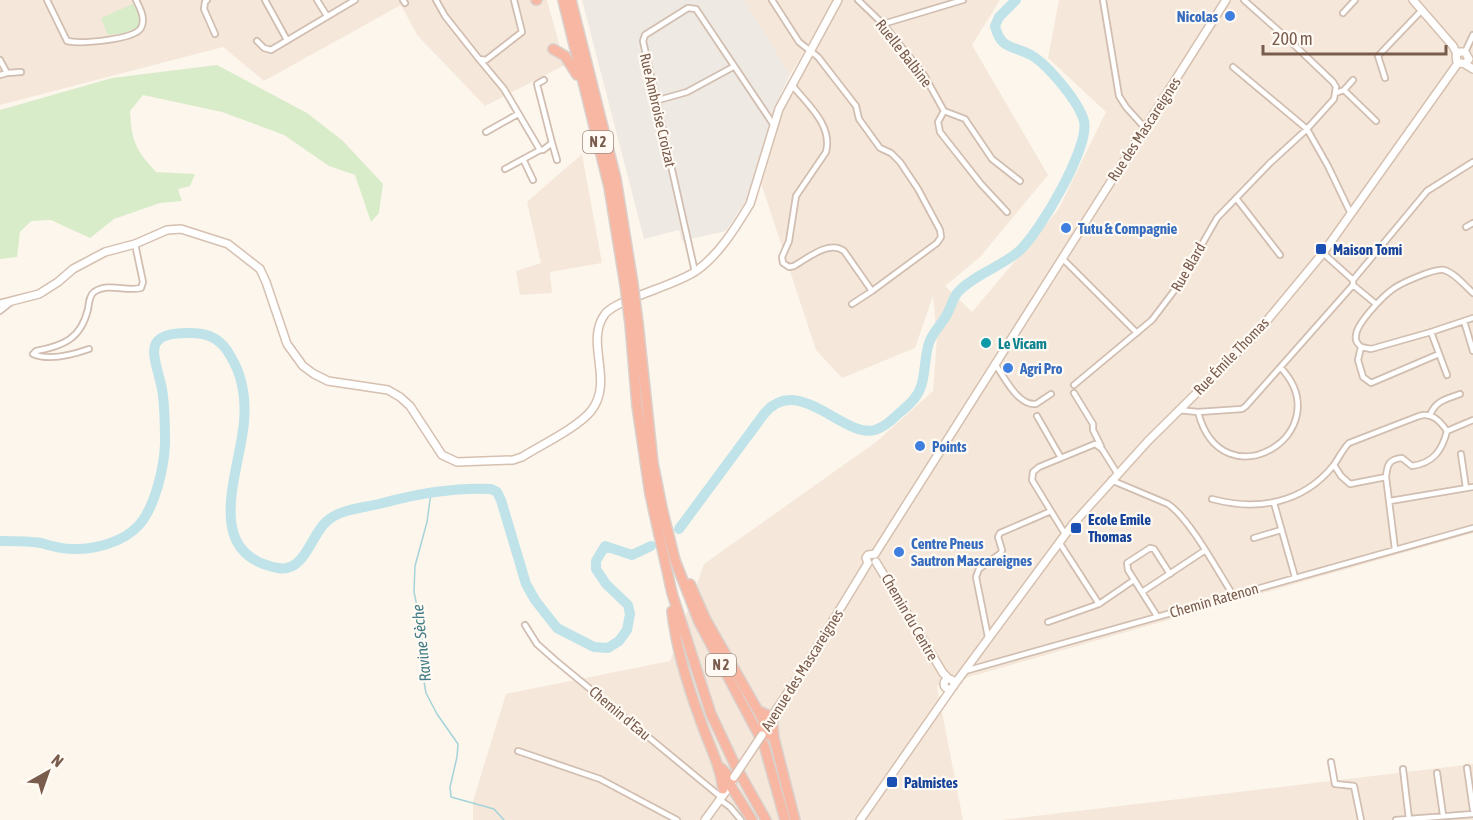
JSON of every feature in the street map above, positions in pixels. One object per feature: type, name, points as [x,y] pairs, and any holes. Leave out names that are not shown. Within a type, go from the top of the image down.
[{"type":"highway","name":"N 2","points":[[562,0],[609,187],[629,284]]},
{"type":"highway","name":"N 2","points":[[571,0],[616,179],[648,426],[662,508],[675,560],[699,622],[764,745],[785,820]]},
{"type":"highway","points":[[553,49],[559,50],[571,64],[585,91]]},
{"type":"highway","name":"N 2","points":[[634,324],[637,406],[648,482],[672,593],[711,714],[735,765],[766,820]]},
{"type":"highway","points":[[662,508],[694,595],[706,620],[763,720],[763,733],[774,738]]},
{"type":"highway","points":[[672,593],[672,612],[685,674],[699,717],[718,763],[729,776],[725,790],[738,799],[752,820]]},
{"type":"highway","points":[[757,709],[766,716],[772,717],[774,738],[795,820]]},
{"type":"street","points":[[47,0],[66,41],[80,43],[129,36],[137,32],[142,26],[143,14],[136,0]]},
{"type":"street","points":[[207,0],[204,9],[215,34]]},
{"type":"street","points":[[265,0],[287,40]]},
{"type":"street","points":[[317,0],[327,16]]},
{"type":"street","points":[[436,0],[445,16],[504,88],[540,150]]},
{"type":"street","points":[[479,59],[486,60],[522,32],[514,0]]},
{"type":"street","points":[[772,0],[799,42],[818,57],[856,106],[859,119],[880,148],[896,157],[918,189],[940,230],[941,237],[934,245],[852,304]]},
{"type":"street","points":[[0,304],[44,291],[73,269],[105,252],[135,244],[167,230],[181,229],[228,244],[260,269],[287,344],[303,366],[314,374],[328,381],[388,390],[400,397],[410,406],[442,455],[457,462],[513,460],[522,457],[584,418],[593,409],[601,393],[602,383],[598,337],[600,324],[610,309],[695,272],[715,254],[750,204],[778,108],[838,0]]},
{"type":"street","name":"Ruelle Balbine","points":[[858,0],[883,24],[924,75],[944,111],[938,122],[940,132],[981,184],[1007,212]]},
{"type":"street","points":[[883,24],[963,0]]},
{"type":"street","points":[[1103,0],[1119,96],[1145,128]]},
{"type":"street","name":"Rue des Mascareignes","points":[[1062,258],[1226,0]]},
{"type":"street","points":[[1244,0],[1319,67],[1333,82],[1336,93],[1344,90],[1353,80]]},
{"type":"street","points":[[1343,13],[1355,0]]},
{"type":"street","points":[[1413,0],[1453,46],[1461,52],[1469,57],[1467,65],[1456,58],[1461,52],[1473,35]]},
{"type":"street","points":[[257,41],[269,50],[352,1]]},
{"type":"street","name":"Rue Ambroise Croizat","points":[[695,272],[655,101],[643,38],[688,8],[699,11],[733,67],[773,124]]},
{"type":"street","points":[[1385,78],[1378,56],[1422,10]]},
{"type":"street","points":[[0,60],[7,73]]},
{"type":"street","name":"Rue Émile Thomas","points":[[963,671],[1065,534],[1117,473],[1255,335],[1323,253],[1467,65]]},
{"type":"street","points":[[655,101],[687,92],[733,67]]},
{"type":"street","points":[[1233,67],[1307,129],[1351,214]]},
{"type":"street","points":[[0,75],[21,72]]},
{"type":"street","points":[[544,80],[537,84],[557,160]]},
{"type":"street","points":[[792,85],[823,124],[828,137],[826,152],[796,196],[789,241],[782,257],[783,263],[789,267],[794,266],[829,247],[840,248],[872,291]]},
{"type":"street","points":[[1344,90],[1376,121]]},
{"type":"street","name":"Rue Blard","points":[[1074,385],[1152,320],[1172,296],[1217,218],[1307,129],[1334,99],[1336,93]]},
{"type":"street","points":[[944,111],[965,120],[992,159],[1020,181]]},
{"type":"street","points":[[486,132],[518,114]]},
{"type":"street","points":[[505,168],[543,150],[552,143]]},
{"type":"street","points":[[523,159],[533,180]]},
{"type":"street","points":[[1178,410],[1198,412],[1237,409],[1246,406],[1353,283],[1427,191],[1473,162]]},
{"type":"street","points":[[1236,198],[1280,255]]},
{"type":"street","points":[[1466,227],[1473,223]]},
{"type":"street","points":[[89,349],[61,356],[40,357],[33,354],[36,351],[63,345],[77,332],[85,319],[90,297],[96,291],[103,288],[141,288],[143,282],[135,244]]},
{"type":"street","points":[[1323,253],[1376,304]]},
{"type":"street","points":[[872,563],[877,557],[875,554],[1062,258],[1137,333]]},
{"type":"street","points":[[1439,354],[1371,382],[1363,378],[1358,360],[1361,347],[1356,339],[1356,332],[1376,304],[1392,289],[1437,270],[1446,270],[1473,293]]},
{"type":"street","points":[[0,311],[13,301]]},
{"type":"street","points":[[1361,347],[1371,349],[1473,318]]},
{"type":"street","points":[[1464,321],[1473,351]]},
{"type":"street","points":[[1431,332],[1447,375]]},
{"type":"street","points":[[996,364],[1018,396],[1026,403],[1036,404],[1051,394]]},
{"type":"street","points":[[1198,412],[1201,426],[1208,437],[1217,447],[1229,454],[1244,457],[1257,456],[1271,450],[1286,439],[1297,415],[1299,402],[1292,382],[1281,368]]},
{"type":"street","points":[[1074,393],[1093,424],[1093,430],[1117,473]]},
{"type":"street","points":[[1430,415],[1440,401],[1460,394]]},
{"type":"street","points":[[1212,499],[1233,505],[1252,506],[1274,503],[1310,488],[1334,465],[1343,449],[1356,439],[1419,416],[1430,415],[1447,431]]},
{"type":"street","points":[[1038,416],[1061,458]]},
{"type":"street","points":[[1395,549],[1386,477],[1389,462],[1402,458],[1412,466],[1431,460],[1441,449],[1447,431],[1473,420]]},
{"type":"street","points":[[1065,534],[1031,475],[1039,467],[1092,445],[1095,444],[1102,448]]},
{"type":"street","points":[[1461,454],[1466,488]]},
{"type":"street","points":[[1334,465],[1350,484],[1386,477]]},
{"type":"street","points":[[1111,480],[1175,509],[1187,523],[1233,595]]},
{"type":"street","points":[[1390,501],[1473,487]]},
{"type":"street","points":[[1274,503],[1295,578]]},
{"type":"street","points":[[988,637],[976,577],[978,571],[1001,554],[998,537],[1000,533],[1051,511]]},
{"type":"street","name":"Chemin Ratenon","points":[[963,671],[969,672],[1157,616],[1473,528]]},
{"type":"street","points":[[1254,538],[1281,530]]},
{"type":"street","points":[[1059,542],[1099,604]]},
{"type":"street","points":[[1157,616],[1134,580],[1127,563],[1150,548],[1154,549],[1170,574]]},
{"type":"street","points":[[1142,592],[1204,551]]},
{"type":"street","name":"Chemin du Centre","points":[[872,563],[950,683]]},
{"type":"street","name":"Avenue des Mascareignes","points":[[705,820],[872,563]]},
{"type":"street","points":[[1048,622],[1099,604],[1134,580]]},
{"type":"street","name":"Chemin d'Eau","points":[[525,625],[537,644],[555,660],[725,790],[734,811],[741,820]]},
{"type":"street","points":[[860,820],[944,699],[950,683],[963,671]]},
{"type":"street","points":[[518,751],[600,779],[676,820]]},
{"type":"street","points":[[1331,762],[1335,784],[1354,786],[1361,820]]},
{"type":"street","points":[[1396,820],[1473,812],[1467,768]]},
{"type":"street","points":[[1403,769],[1409,819]]},
{"type":"street","points":[[1437,773],[1439,817]]},
{"type":"shaded area","points":[[0,0],[547,0],[565,65],[485,106],[417,35],[401,5],[264,81],[223,47],[0,105]]},
{"type":"shaded area","points":[[582,0],[744,0],[790,75],[775,106],[748,198],[726,231],[682,241],[679,230],[644,239]]},
{"type":"shaded area","points":[[744,0],[834,0],[790,75]]},
{"type":"shaded area","points":[[839,0],[1000,0],[972,45],[1048,175],[980,257],[945,286],[972,312],[1058,210],[1106,112],[1048,58],[1059,0],[1473,0],[1473,533],[937,686],[963,820],[473,820],[473,801],[506,694],[670,661],[704,564],[876,442],[933,391],[937,337],[933,296],[915,348],[842,378],[816,350],[756,168],[775,106]]},
{"type":"shaded area","points":[[582,154],[602,263],[550,272],[552,293],[520,295],[516,271],[541,263],[527,202]]},
{"type":"shaded area","points":[[1473,764],[1473,820],[1002,820]]},
{"type":"green space","points":[[135,3],[141,18],[138,29],[131,33],[108,35],[101,18]]},
{"type":"green space","points":[[217,65],[307,113],[343,141],[383,184],[379,213],[371,222],[355,175],[329,166],[284,135],[222,112],[143,95],[130,111],[136,144],[143,157],[156,172],[195,174],[190,186],[178,189],[182,201],[160,203],[114,219],[90,238],[51,220],[31,221],[20,232],[17,257],[0,259],[0,110],[112,78]]},
{"type":"waterway","points":[[679,529],[764,414],[777,403],[791,400],[806,403],[863,430],[875,430],[884,426],[918,393],[923,379],[930,339],[946,316],[958,292],[1018,252],[1038,228],[1071,169],[1084,133],[1084,121],[1070,94],[1046,67],[1031,55],[1008,46],[997,34],[995,26],[999,17],[1016,0]]},
{"type":"waterway","points":[[0,541],[36,542],[68,549],[90,548],[117,540],[139,525],[154,498],[161,475],[165,444],[164,403],[154,348],[157,341],[164,337],[191,333],[210,336],[224,346],[241,380],[244,396],[244,422],[233,486],[232,529],[240,546],[254,560],[278,568],[295,565],[307,551],[321,527],[345,511],[434,492],[491,489],[497,492],[501,500],[526,584],[535,600],[557,628],[594,647],[608,648],[619,641],[627,630],[630,614],[628,605],[606,584],[596,569],[596,561],[605,546],[632,555],[651,546]]},
{"type":"waterway","name":"Ravine Sèche","points":[[431,493],[427,522],[415,566],[414,592],[422,630],[422,670],[426,693],[437,714],[458,744],[450,787],[451,797],[494,809],[504,820]]},
{"type":"place","name":"Nicolas","points":[[1230,16]]},
{"type":"place","name":"Tutu & Compagnie","points":[[1066,228]]},
{"type":"place","name":"Maison Tomi","points":[[1321,249]]},
{"type":"place","name":"Le Vicam","points":[[986,343]]},
{"type":"place","name":"Agri Pro","points":[[1008,368]]},
{"type":"place","name":"Points","points":[[920,446]]},
{"type":"place","name":"Ecole Emile Thomas","points":[[1076,528]]},
{"type":"place","name":"Centre Pneus Sautron Mascareignes","points":[[899,552]]},
{"type":"place","name":"Palmistes","points":[[892,782]]}]
